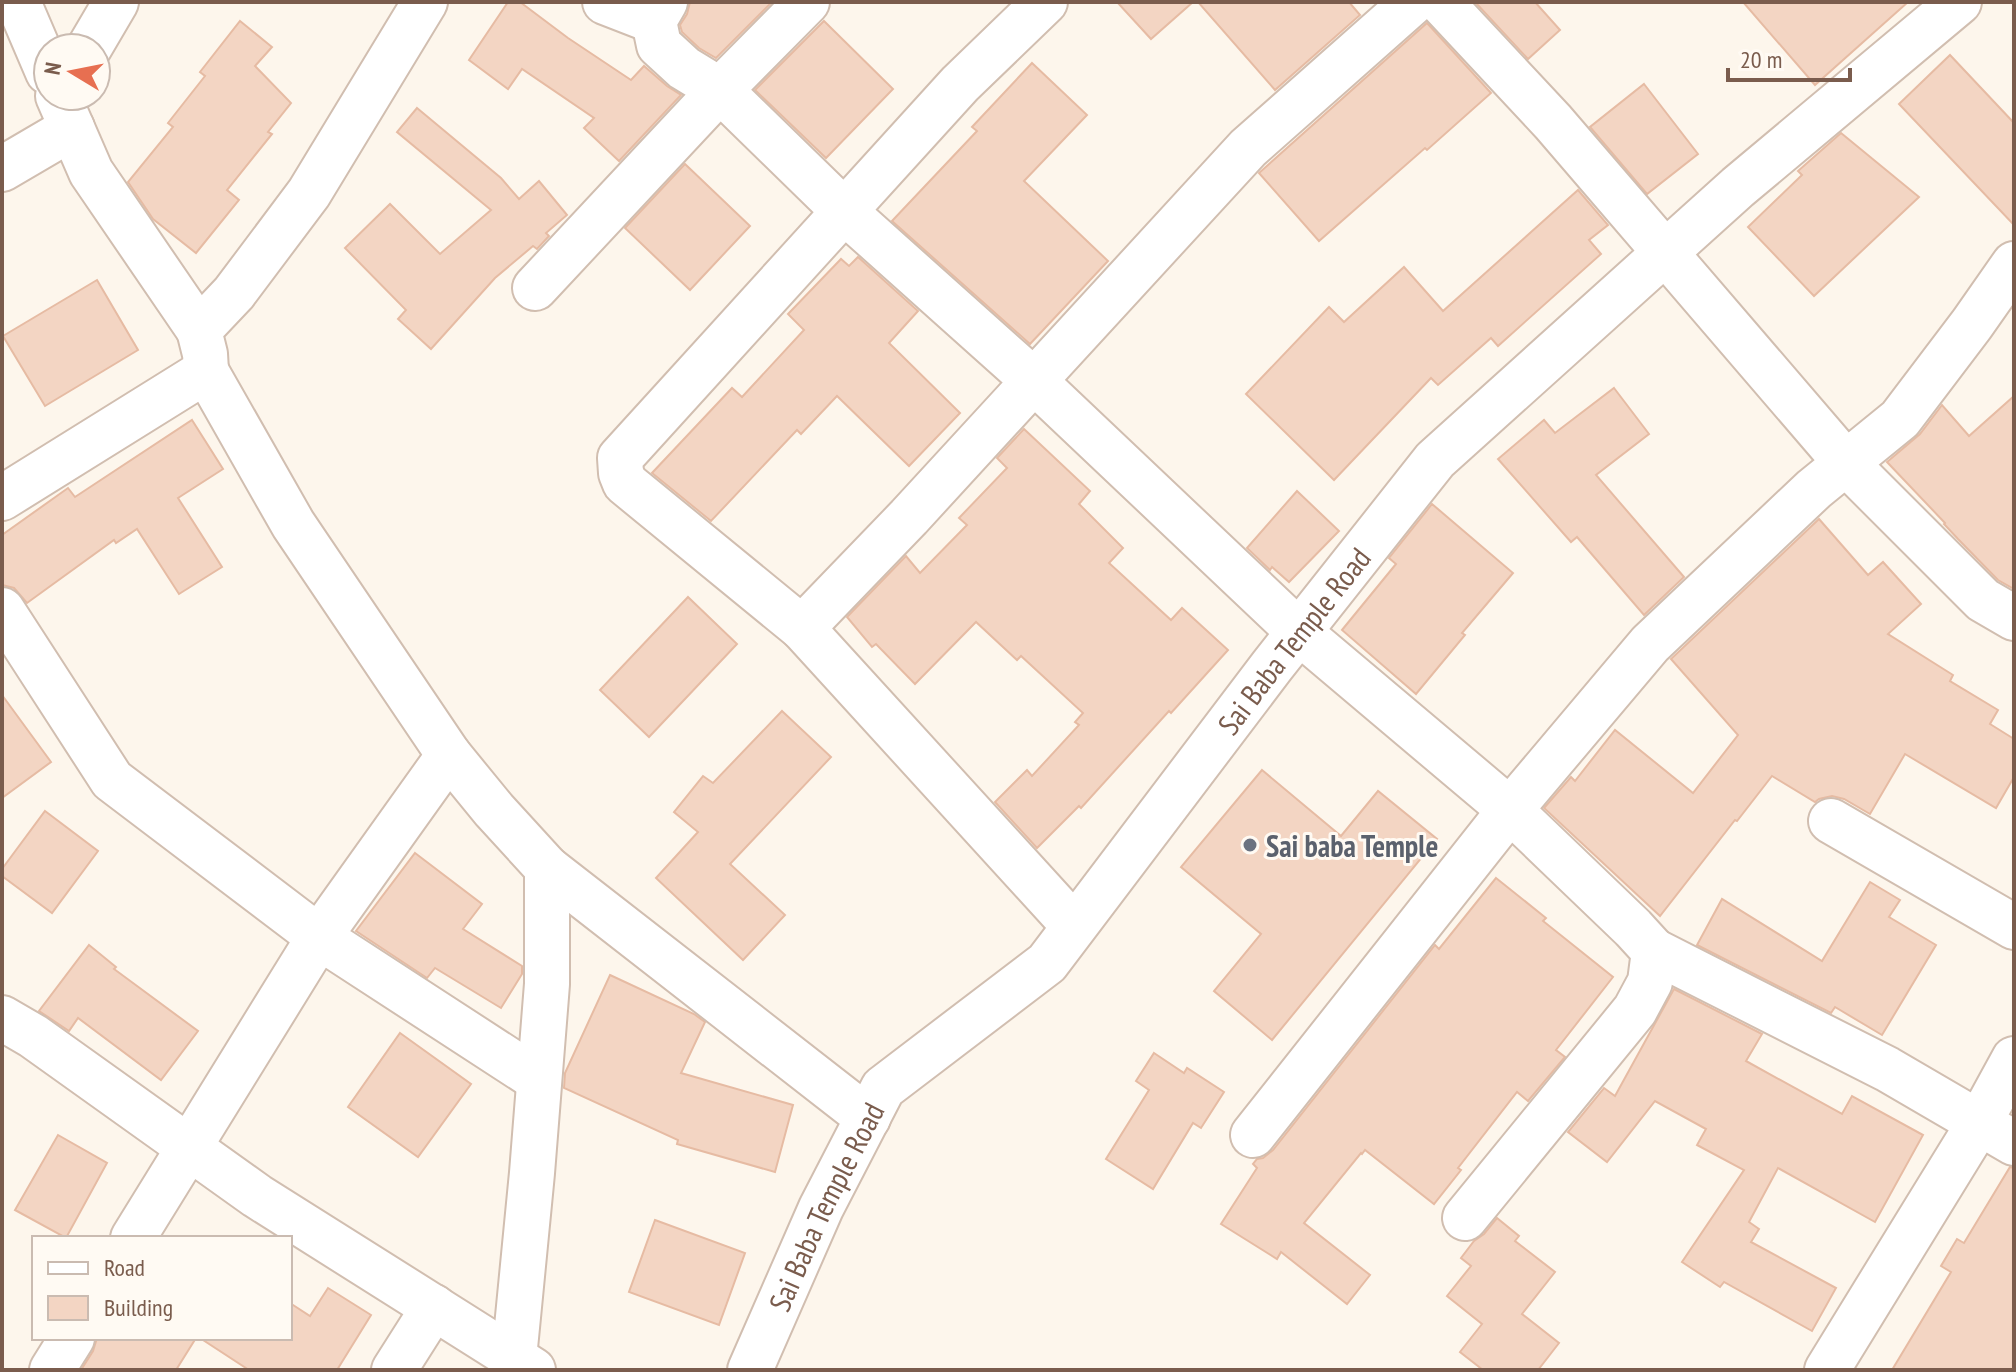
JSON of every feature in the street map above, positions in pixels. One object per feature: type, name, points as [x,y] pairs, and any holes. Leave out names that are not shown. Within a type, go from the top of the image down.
[{"type":"street","points":[[18,2],[32,34]]},
{"type":"street","points":[[98,32],[116,2]]},
{"type":"street","points":[[2,498],[202,351],[234,293],[309,193],[425,2]]},
{"type":"street","points":[[605,2],[659,11],[659,45],[684,68],[720,90],[845,212],[1034,381],[1299,632],[1510,810],[1654,951],[1887,1069],[1997,1133]]},
{"type":"street","points":[[535,288],[807,2]]},
{"type":"street","points":[[1045,2],[960,84],[620,458],[625,483],[802,628],[1074,926]]},
{"type":"street","points":[[802,628],[909,517],[1248,148],[1413,2]]},
{"type":"street","points":[[1441,2],[1553,122],[1846,463],[1983,600],[2014,618]]},
{"type":"street","name":"Sai Baba Temple Road","points":[[750,1370],[821,1208],[883,1088],[1047,963],[1299,632],[1435,460],[1738,187],[1958,2]]},
{"type":"street","points":[[2,169],[49,112]]},
{"type":"street","points":[[66,112],[91,172],[202,351],[293,524],[449,755],[547,868],[868,1118]]},
{"type":"street","points":[[1253,1135],[1510,810],[1650,644],[1814,489],[1900,419],[2014,264]]},
{"type":"street","points":[[2,610],[112,780],[319,937],[539,1080]]},
{"type":"street","points":[[134,1236],[319,937],[449,755]]},
{"type":"street","points":[[1831,821],[2014,927]]},
{"type":"street","points":[[2,1018],[33,1036],[257,1196],[524,1364],[547,984],[547,868]]},
{"type":"street","points":[[1465,1218],[1635,1010],[1650,982],[1654,951]]},
{"type":"street","points":[[1827,1370],[1997,1133],[2014,1059]]},
{"type":"street","points":[[394,1370],[434,1307]]},
{"type":"street","points":[[52,1370],[71,1340]]},
{"type":"building","points":[[508,2],[520,2],[631,80],[644,66],[681,95],[619,161],[584,128],[594,118],[522,69],[508,89],[469,60]]},
{"type":"building","points":[[690,2],[772,2],[716,58],[682,32],[680,25]]},
{"type":"building","points":[[1117,2],[1193,2],[1151,39]]},
{"type":"building","points":[[1198,2],[1349,2],[1360,15],[1275,90]]},
{"type":"building","points":[[1475,2],[1535,2],[1560,30],[1528,59]]},
{"type":"building","points":[[1743,2],[1908,2],[1815,85]]},
{"type":"building","points":[[240,21],[272,47],[255,66],[291,103],[268,132],[272,134],[227,190],[239,200],[196,253],[153,219],[128,182],[173,127],[168,123],[205,76],[200,72]]},
{"type":"building","points":[[824,21],[893,89],[826,158],[755,90]]},
{"type":"building","points":[[1427,23],[1491,93],[1319,241],[1259,173]]},
{"type":"building","points":[[1950,55],[2014,123],[2014,225],[1899,104]]},
{"type":"building","points":[[1032,63],[1087,115],[1024,181],[1108,261],[1030,344],[892,221],[977,131],[972,127]]},
{"type":"building","points":[[1644,84],[1698,154],[1647,194],[1590,127]]},
{"type":"building","points":[[417,108],[501,178],[519,199],[539,181],[567,215],[546,233],[549,236],[537,249],[533,246],[495,278],[431,349],[398,319],[406,310],[345,248],[390,204],[440,254],[491,210],[397,132]]},
{"type":"building","points":[[1841,133],[1919,197],[1814,296],[1748,227],[1802,175],[1798,171]]},
{"type":"building","points":[[685,164],[750,226],[690,290],[625,228]]},
{"type":"building","points":[[1578,190],[1608,225],[1589,240],[1601,254],[1498,346],[1491,338],[1438,385],[1431,378],[1334,480],[1246,394],[1329,307],[1344,322],[1404,267],[1443,311]]},
{"type":"building","points":[[858,257],[918,311],[889,343],[960,413],[909,466],[837,396],[801,434],[797,430],[711,521],[652,473],[732,388],[742,397],[804,330],[788,314],[841,259],[849,266]]},
{"type":"building","points":[[97,280],[138,350],[45,406],[3,336]]},
{"type":"building","points":[[1614,388],[1649,434],[1596,475],[1684,577],[1644,615],[1577,537],[1571,542],[1498,459],[1544,420],[1555,433]]},
{"type":"building","points":[[2014,396],[2014,589],[1998,580],[1887,462],[1920,434],[1942,405],[1969,436]]},
{"type":"building","points":[[192,420],[223,469],[178,498],[222,567],[179,594],[137,529],[116,543],[114,540],[27,603],[14,588],[2,585],[2,535],[68,488],[75,497]]},
{"type":"building","points":[[1024,429],[1090,491],[1079,504],[1123,548],[1109,563],[1171,620],[1182,608],[1228,650],[1081,808],[1079,806],[1037,848],[995,802],[1027,770],[1032,776],[1079,725],[1075,722],[1083,713],[1021,656],[1017,660],[976,622],[915,684],[876,644],[872,647],[847,617],[906,556],[920,573],[967,525],[959,518],[1007,468],[997,458]]},
{"type":"building","points":[[1297,491],[1339,531],[1289,582],[1272,567],[1270,570],[1247,548]]},
{"type":"building","points":[[1432,504],[1513,573],[1416,694],[1342,630],[1396,564],[1389,558]]},
{"type":"building","points":[[1819,519],[1868,575],[1883,562],[1921,604],[1888,634],[1953,675],[1950,681],[1998,710],[1990,724],[2014,739],[2014,777],[1996,808],[1905,754],[1870,814],[1844,799],[1832,796],[1815,802],[1772,776],[1660,916],[1544,808],[1571,777],[1575,781],[1615,730],[1693,793],[1738,735],[1671,659]]},
{"type":"building","points":[[688,597],[737,644],[649,737],[600,690]]},
{"type":"building","points":[[2,695],[51,762],[2,798]]},
{"type":"building","points":[[782,711],[831,757],[730,864],[785,915],[743,960],[656,878],[698,832],[674,812],[703,776],[713,783]]},
{"type":"building","points":[[1262,770],[1341,836],[1378,791],[1437,839],[1272,1040],[1214,991],[1261,934],[1181,867]]},
{"type":"building","points":[[45,811],[98,851],[52,913],[2,876],[2,869]]},
{"type":"building","points":[[415,853],[482,904],[463,929],[522,966],[522,974],[501,1008],[435,968],[427,978],[356,931]]},
{"type":"building","points":[[1496,878],[1546,918],[1543,921],[1613,977],[1556,1050],[1565,1057],[1528,1101],[1517,1092],[1434,1204],[1365,1150],[1304,1223],[1370,1275],[1347,1304],[1281,1252],[1277,1259],[1221,1224],[1257,1168],[1253,1164],[1273,1150],[1435,945],[1439,949]]},
{"type":"building","points":[[1870,882],[1900,900],[1889,917],[1936,945],[1882,1035],[1835,1007],[1831,1013],[1697,945],[1722,899],[1822,961]]},
{"type":"building","points":[[89,945],[116,967],[114,969],[198,1031],[161,1080],[78,1018],[69,1031],[39,1011]]},
{"type":"building","points":[[610,975],[705,1022],[681,1073],[793,1105],[775,1172],[677,1144],[678,1140],[564,1088],[565,1073]]},
{"type":"building","points":[[1674,989],[1762,1034],[1746,1061],[1842,1114],[1852,1096],[1923,1135],[1875,1222],[1778,1168],[1749,1222],[1759,1229],[1751,1242],[1836,1288],[1812,1331],[1724,1282],[1720,1287],[1682,1262],[1744,1170],[1697,1145],[1706,1129],[1655,1101],[1607,1162],[1568,1132],[1604,1088],[1615,1096]]},
{"type":"building","points":[[400,1033],[471,1084],[418,1157],[348,1107]]},
{"type":"building","points":[[1154,1053],[1184,1073],[1187,1068],[1224,1092],[1201,1128],[1193,1123],[1153,1189],[1106,1159],[1149,1090],[1136,1081]]},
{"type":"building","points":[[58,1135],[107,1163],[67,1236],[15,1210]]},
{"type":"building","points":[[2010,1167],[2014,1168],[2014,1370],[1892,1370],[1951,1272],[1941,1266],[1957,1239],[1964,1243]]},
{"type":"building","points":[[1497,1218],[1519,1236],[1515,1241],[1555,1272],[1522,1314],[1559,1343],[1538,1370],[1483,1370],[1460,1352],[1482,1324],[1447,1296],[1471,1266],[1461,1258]]},
{"type":"building","points":[[655,1220],[745,1253],[719,1325],[629,1292]]},
{"type":"building","points":[[328,1288],[371,1315],[337,1370],[249,1370],[203,1340],[292,1340],[292,1304],[310,1316]]},
{"type":"building","points":[[96,1340],[195,1340],[176,1370],[81,1370]]},
{"type":"place","name":"Sai baba Temple","points":[[1250,845]]}]
